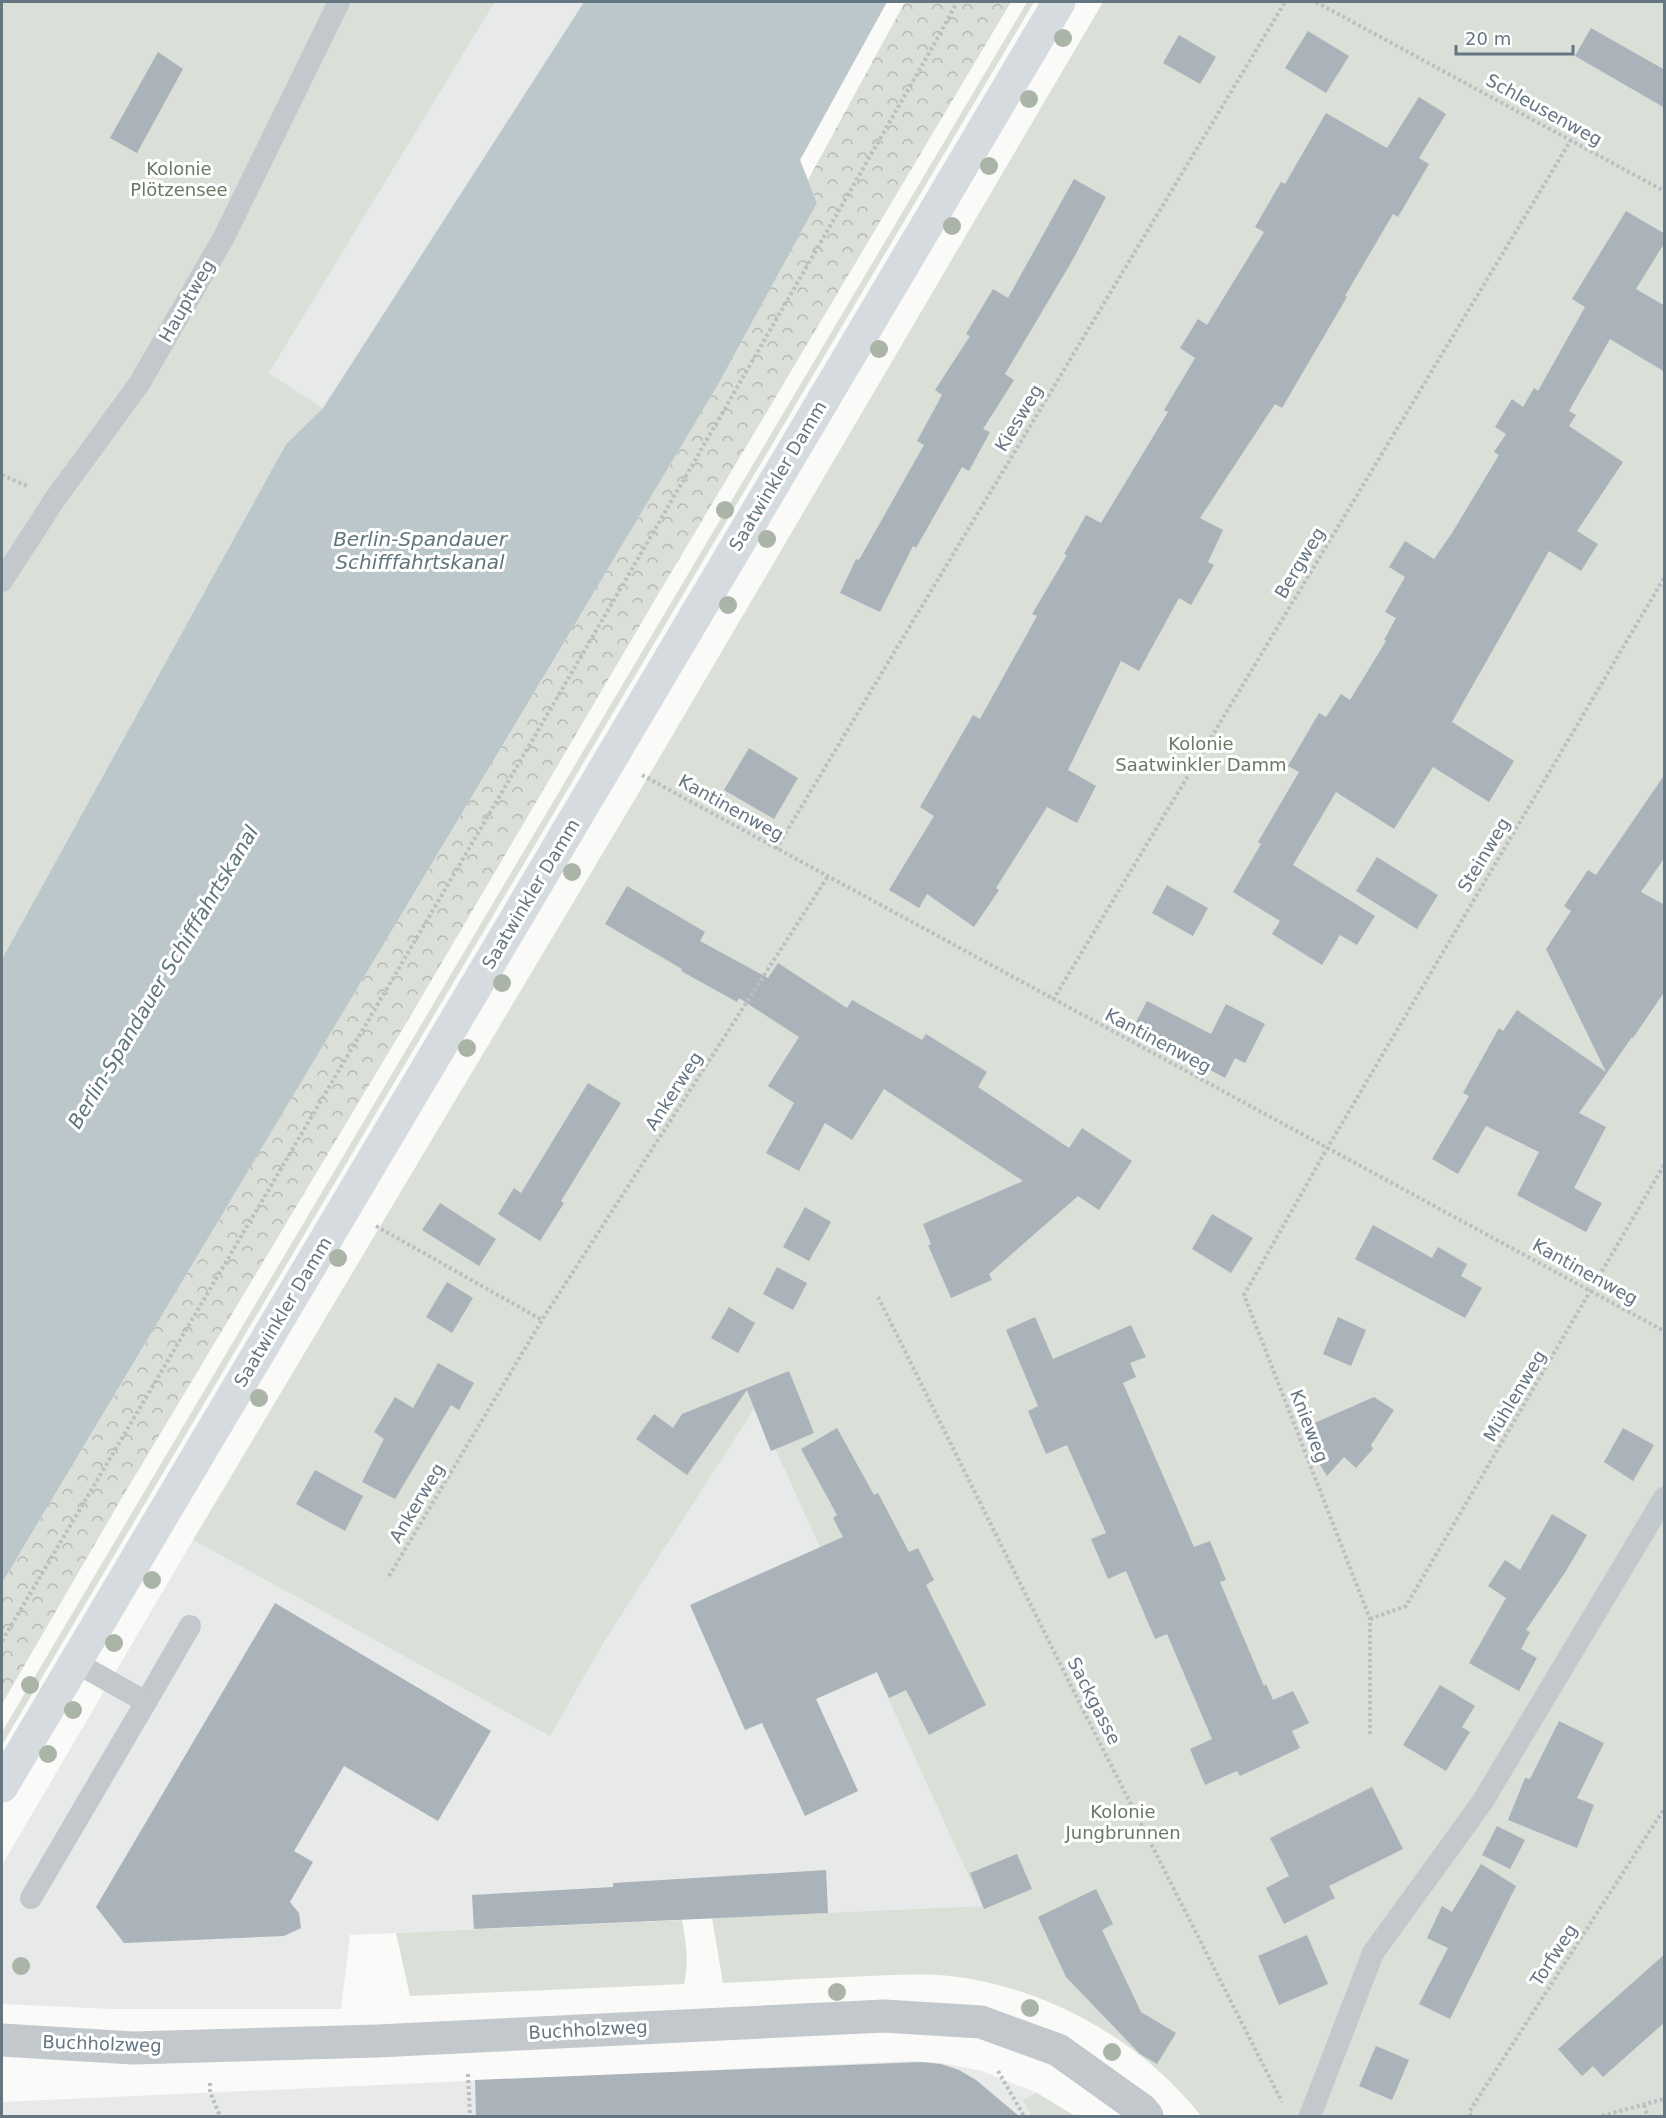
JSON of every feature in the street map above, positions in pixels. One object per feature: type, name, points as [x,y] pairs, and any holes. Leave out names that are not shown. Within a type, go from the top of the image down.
[{"type":"main road","name":"Saatwinkler Damm","points":[[2,1786],[1059,2]]},
{"type":"street","name":"Buchholzweg","points":[[2,2040],[133,2048],[377,2040],[884,2016],[981,2022],[1058,2050],[1142,2110],[1147,2116]]},
{"type":"lane","name":"Hauptweg","points":[[2,581],[55,499],[139,384],[223,239],[339,2]]},
{"type":"lane","points":[[1310,2116],[1373,1953],[1483,1801],[1665,1498]]},
{"type":"lane","points":[[31,1898],[190,1626]]},
{"type":"lane","points":[[75,1662],[146,1701]]},
{"type":"path","points":[[2,1641],[523,757],[787,303],[957,2]]},
{"type":"path","name":"Kiesweg","points":[[776,849],[1285,2]]},
{"type":"path","name":"Schleusenweg","points":[[1316,2],[1665,191]]},
{"type":"path","name":"Bergweg","points":[[1053,1000],[1571,140]]},
{"type":"path","name":"Steinweg","points":[[1328,1147],[1665,578]]},
{"type":"path","name":"Kantinenweg","points":[[639,773],[1665,1331]]},
{"type":"path","name":"Ankerweg","points":[[389,1575],[542,1320],[828,876]]},
{"type":"path","name":"Knieweg","points":[[1328,1147],[1244,1295],[1370,1619],[1370,1734]]},
{"type":"path","name":"Mühlenweg","points":[[1370,1619],[1406,1606],[1665,1165]]},
{"type":"path","points":[[373,1224],[542,1320]]},
{"type":"path","name":"Sackgasse","points":[[878,1297],[1284,2106]]},
{"type":"path","name":"Torfweg","points":[[1471,2116],[1469,2112],[1665,1809]]},
{"type":"path","points":[[998,2071],[1024,2116]]},
{"type":"path","points":[[468,2074],[470,2116]]},
{"type":"path","points":[[210,2082],[210,2092],[220,2116]]},
{"type":"path","points":[[1602,2116],[1665,2099]]},
{"type":"path","points":[[1644,2105],[1648,2116]]},
{"type":"shaded area","points":[[495,2],[584,2],[323,408],[269,373]]},
{"type":"shaded area","points":[[754,1408],[777,1453],[982,1906],[350,1935],[341,2009],[111,2009],[2,2004],[2,1865],[193,1540],[550,1735],[604,1642]]},
{"type":"shaded area","points":[[912,2061],[942,2063],[982,2071],[1037,2093],[1075,2116],[2,2116],[2,2102]]},
{"type":"green space","name":"Kolonie Plötzensee","points":[[2,2],[495,2],[269,373],[323,408],[286,444],[2,959]]},
{"type":"green space","points":[[905,2],[1011,2],[414,1010],[120,1501],[2,1704],[2,1583],[719,383],[817,203],[808,180]]},
{"type":"green space","points":[[1027,2],[1034,2],[2,1745],[2,1732]]},
{"type":"green space","name":"Kolonie Saatwinkler Damm","points":[[1103,2],[1664,2],[1664,2116],[1201,2116],[1151,2064],[1121,2041],[1055,2005],[1021,1992],[985,1982],[930,1975],[723,1983],[712,1918],[982,1906],[777,1453],[754,1409],[604,1642],[550,1736],[193,1540],[641,789]]},
{"type":"green space","points":[[682,1920],[686,1952],[684,1984],[410,1996],[396,1933]]},
{"type":"green space","points":[[1037,2093],[1075,2116],[1032,2116],[1023,2100]]},
{"type":"water","name":"Berlin-Spandauer Schifffahrtskanal","points":[[584,2],[887,2],[800,160],[817,203],[719,383],[2,1583],[2,959],[286,444],[323,408]]},
{"type":"building","points":[[1591,28],[1665,70],[1665,108],[1575,56]]},
{"type":"building","points":[[1308,31],[1349,56],[1326,93],[1285,68]]},
{"type":"building","points":[[1179,35],[1216,57],[1200,84],[1163,63]]},
{"type":"building","points":[[158,52],[183,69],[137,153],[110,138]]},
{"type":"building","points":[[1419,97],[1446,114],[1419,158],[1429,164],[1398,217],[1393,214],[1282,408],[1275,404],[1200,518],[1223,530],[1208,562],[1214,565],[1191,605],[1179,598],[1139,671],[1121,661],[1068,770],[1096,786],[1077,823],[1047,807],[996,888],[999,890],[974,927],[927,894],[919,908],[889,890],[934,816],[920,807],[973,715],[980,719],[1037,616],[1032,614],[1067,555],[1064,554],[1086,515],[1101,523],[1168,412],[1164,410],[1195,358],[1180,348],[1198,319],[1207,325],[1264,232],[1255,227],[1281,182],[1285,184],[1326,113],[1387,148]]},
{"type":"building","points":[[1074,179],[1106,197],[1072,261],[1005,374],[1014,380],[983,429],[990,432],[969,471],[962,467],[916,548],[913,546],[880,612],[840,593],[856,559],[859,560],[924,445],[917,441],[942,395],[935,390],[970,336],[966,334],[993,289],[1008,298]]},
{"type":"building","points":[[1626,211],[1665,234],[1665,242],[1636,289],[1665,306],[1665,372],[1610,339],[1569,411],[1576,415],[1569,426],[1623,462],[1577,531],[1598,544],[1581,571],[1549,551],[1452,722],[1514,761],[1489,802],[1433,767],[1394,829],[1336,792],[1293,865],[1375,916],[1357,945],[1340,935],[1322,965],[1272,934],[1280,921],[1233,892],[1261,844],[1258,842],[1299,772],[1288,766],[1319,713],[1326,717],[1341,694],[1350,700],[1386,641],[1384,640],[1396,618],[1385,612],[1405,577],[1389,567],[1405,541],[1434,559],[1452,533],[1499,455],[1494,452],[1506,434],[1495,427],[1512,399],[1523,407],[1534,388],[1538,391],[1585,307],[1572,299]]},
{"type":"building","points":[[749,748],[798,778],[774,819],[724,790]]},
{"type":"building","points":[[1665,774],[1665,857],[1641,892],[1665,905],[1665,991],[1579,1113],[1606,1127],[1574,1188],[1602,1203],[1586,1232],[1517,1195],[1539,1152],[1486,1126],[1458,1174],[1432,1159],[1469,1096],[1463,1093],[1499,1028],[1503,1031],[1517,1010],[1606,1072],[1546,949],[1571,911],[1564,906],[1588,870],[1596,875]]},
{"type":"building","points":[[1377,857],[1438,895],[1417,929],[1356,891]]},
{"type":"building","points":[[1167,885],[1208,908],[1193,936],[1152,913]]},
{"type":"building","points":[[627,886],[705,932],[700,941],[768,978],[778,963],[847,1008],[852,1000],[922,1040],[926,1034],[987,1072],[978,1087],[1069,1148],[1082,1128],[1132,1161],[1099,1210],[1078,1196],[989,1274],[992,1280],[951,1298],[928,1245],[931,1244],[923,1224],[1023,1181],[884,1089],[852,1140],[825,1123],[799,1171],[766,1153],[794,1103],[768,1086],[799,1037],[739,998],[737,1002],[681,971],[682,969],[605,924]]},
{"type":"building","points":[[1147,1001],[1211,1034],[1226,1004],[1265,1024],[1245,1063],[1235,1058],[1225,1078],[1133,1028]]},
{"type":"building","points":[[588,1083],[621,1103],[561,1201],[564,1203],[540,1241],[498,1214],[514,1188],[521,1193]]},
{"type":"building","points":[[440,1203],[496,1239],[479,1266],[422,1230]]},
{"type":"building","points":[[805,1207],[831,1222],[809,1261],[783,1247]]},
{"type":"building","points":[[1212,1214],[1253,1238],[1231,1273],[1192,1249]]},
{"type":"building","points":[[1373,1225],[1432,1258],[1438,1247],[1467,1264],[1461,1276],[1482,1288],[1465,1318],[1355,1259]]},
{"type":"building","points":[[777,1267],[807,1283],[793,1310],[763,1294]]},
{"type":"building","points":[[447,1282],[473,1298],[452,1333],[426,1317]]},
{"type":"building","points":[[729,1307],[755,1323],[738,1353],[711,1338]]},
{"type":"building","points":[[1035,1317],[1053,1359],[1131,1325],[1146,1357],[1130,1363],[1136,1377],[1123,1383],[1194,1547],[1210,1541],[1226,1580],[1220,1582],[1264,1686],[1266,1684],[1273,1700],[1293,1691],[1309,1723],[1292,1731],[1300,1748],[1240,1776],[1237,1771],[1205,1785],[1190,1749],[1212,1739],[1167,1634],[1155,1639],[1126,1571],[1108,1579],[1091,1539],[1106,1533],[1067,1445],[1046,1454],[1028,1411],[1038,1406],[1006,1330]]},
{"type":"building","points":[[1338,1317],[1366,1330],[1351,1366],[1323,1354]]},
{"type":"building","points":[[438,1363],[474,1383],[459,1410],[451,1405],[395,1499],[362,1482],[384,1439],[374,1432],[395,1397],[413,1408]]},
{"type":"building","points":[[789,1371],[814,1433],[771,1451],[747,1390],[687,1475],[636,1439],[654,1414],[673,1428],[682,1414]]},
{"type":"building","points":[[1374,1397],[1394,1410],[1371,1445],[1373,1449],[1356,1468],[1344,1457],[1327,1476],[1310,1449],[1303,1428]]},
{"type":"building","points":[[837,1428],[874,1495],[878,1493],[909,1552],[918,1548],[934,1580],[926,1585],[986,1705],[929,1735],[906,1690],[889,1698],[877,1672],[816,1699],[858,1791],[805,1816],[762,1723],[745,1730],[690,1605],[843,1537],[833,1518],[837,1515],[801,1449]]},
{"type":"building","points":[[1623,1428],[1654,1445],[1633,1481],[1604,1462]]},
{"type":"building","points":[[315,1470],[363,1496],[345,1531],[296,1504]]},
{"type":"building","points":[[1552,1514],[1587,1535],[1526,1630],[1530,1632],[1521,1649],[1537,1658],[1519,1691],[1469,1663],[1506,1598],[1488,1586],[1505,1560],[1520,1570]]},
{"type":"building","points":[[275,1603],[491,1731],[438,1821],[344,1766],[294,1851],[313,1862],[290,1902],[299,1913],[301,1928],[284,1936],[124,1943],[96,1907]]},
{"type":"building","points":[[1440,1685],[1475,1706],[1462,1727],[1470,1732],[1446,1771],[1403,1745]]},
{"type":"building","points":[[1559,1721],[1604,1743],[1577,1798],[1594,1805],[1577,1848],[1508,1820],[1525,1778],[1530,1779]]},
{"type":"building","points":[[1372,1787],[1403,1849],[1329,1886],[1335,1898],[1284,1924],[1266,1888],[1289,1876],[1270,1838]]},
{"type":"building","points":[[1497,1826],[1525,1840],[1510,1869],[1482,1855]]},
{"type":"building","points":[[1017,1854],[1032,1889],[984,1909],[970,1873]]},
{"type":"building","points":[[1481,1864],[1516,1886],[1450,2019],[1419,2004],[1448,1948],[1427,1938],[1442,1906],[1452,1912]]},
{"type":"building","points":[[826,1870],[828,1913],[474,1929],[472,1895],[613,1887],[613,1883]]},
{"type":"building","points":[[1096,1889],[1113,1924],[1102,1930],[1141,2012],[1176,2033],[1157,2064],[1140,2054],[1066,1977],[1038,1917]]},
{"type":"building","points":[[1307,1935],[1328,1984],[1279,2005],[1258,1956]]},
{"type":"building","points":[[1665,1954],[1665,2022],[1603,2077],[1593,2066],[1582,2076],[1558,2049]]},
{"type":"building","points":[[1376,2046],[1409,2060],[1392,2100],[1359,2086]]},
{"type":"building","points":[[922,2062],[941,2064],[959,2070],[976,2080],[1019,2116],[476,2116],[475,2080]]},
{"type":"park label","name":"Kolonie Jungbrunnen","points":[[1123,1822]]}]
